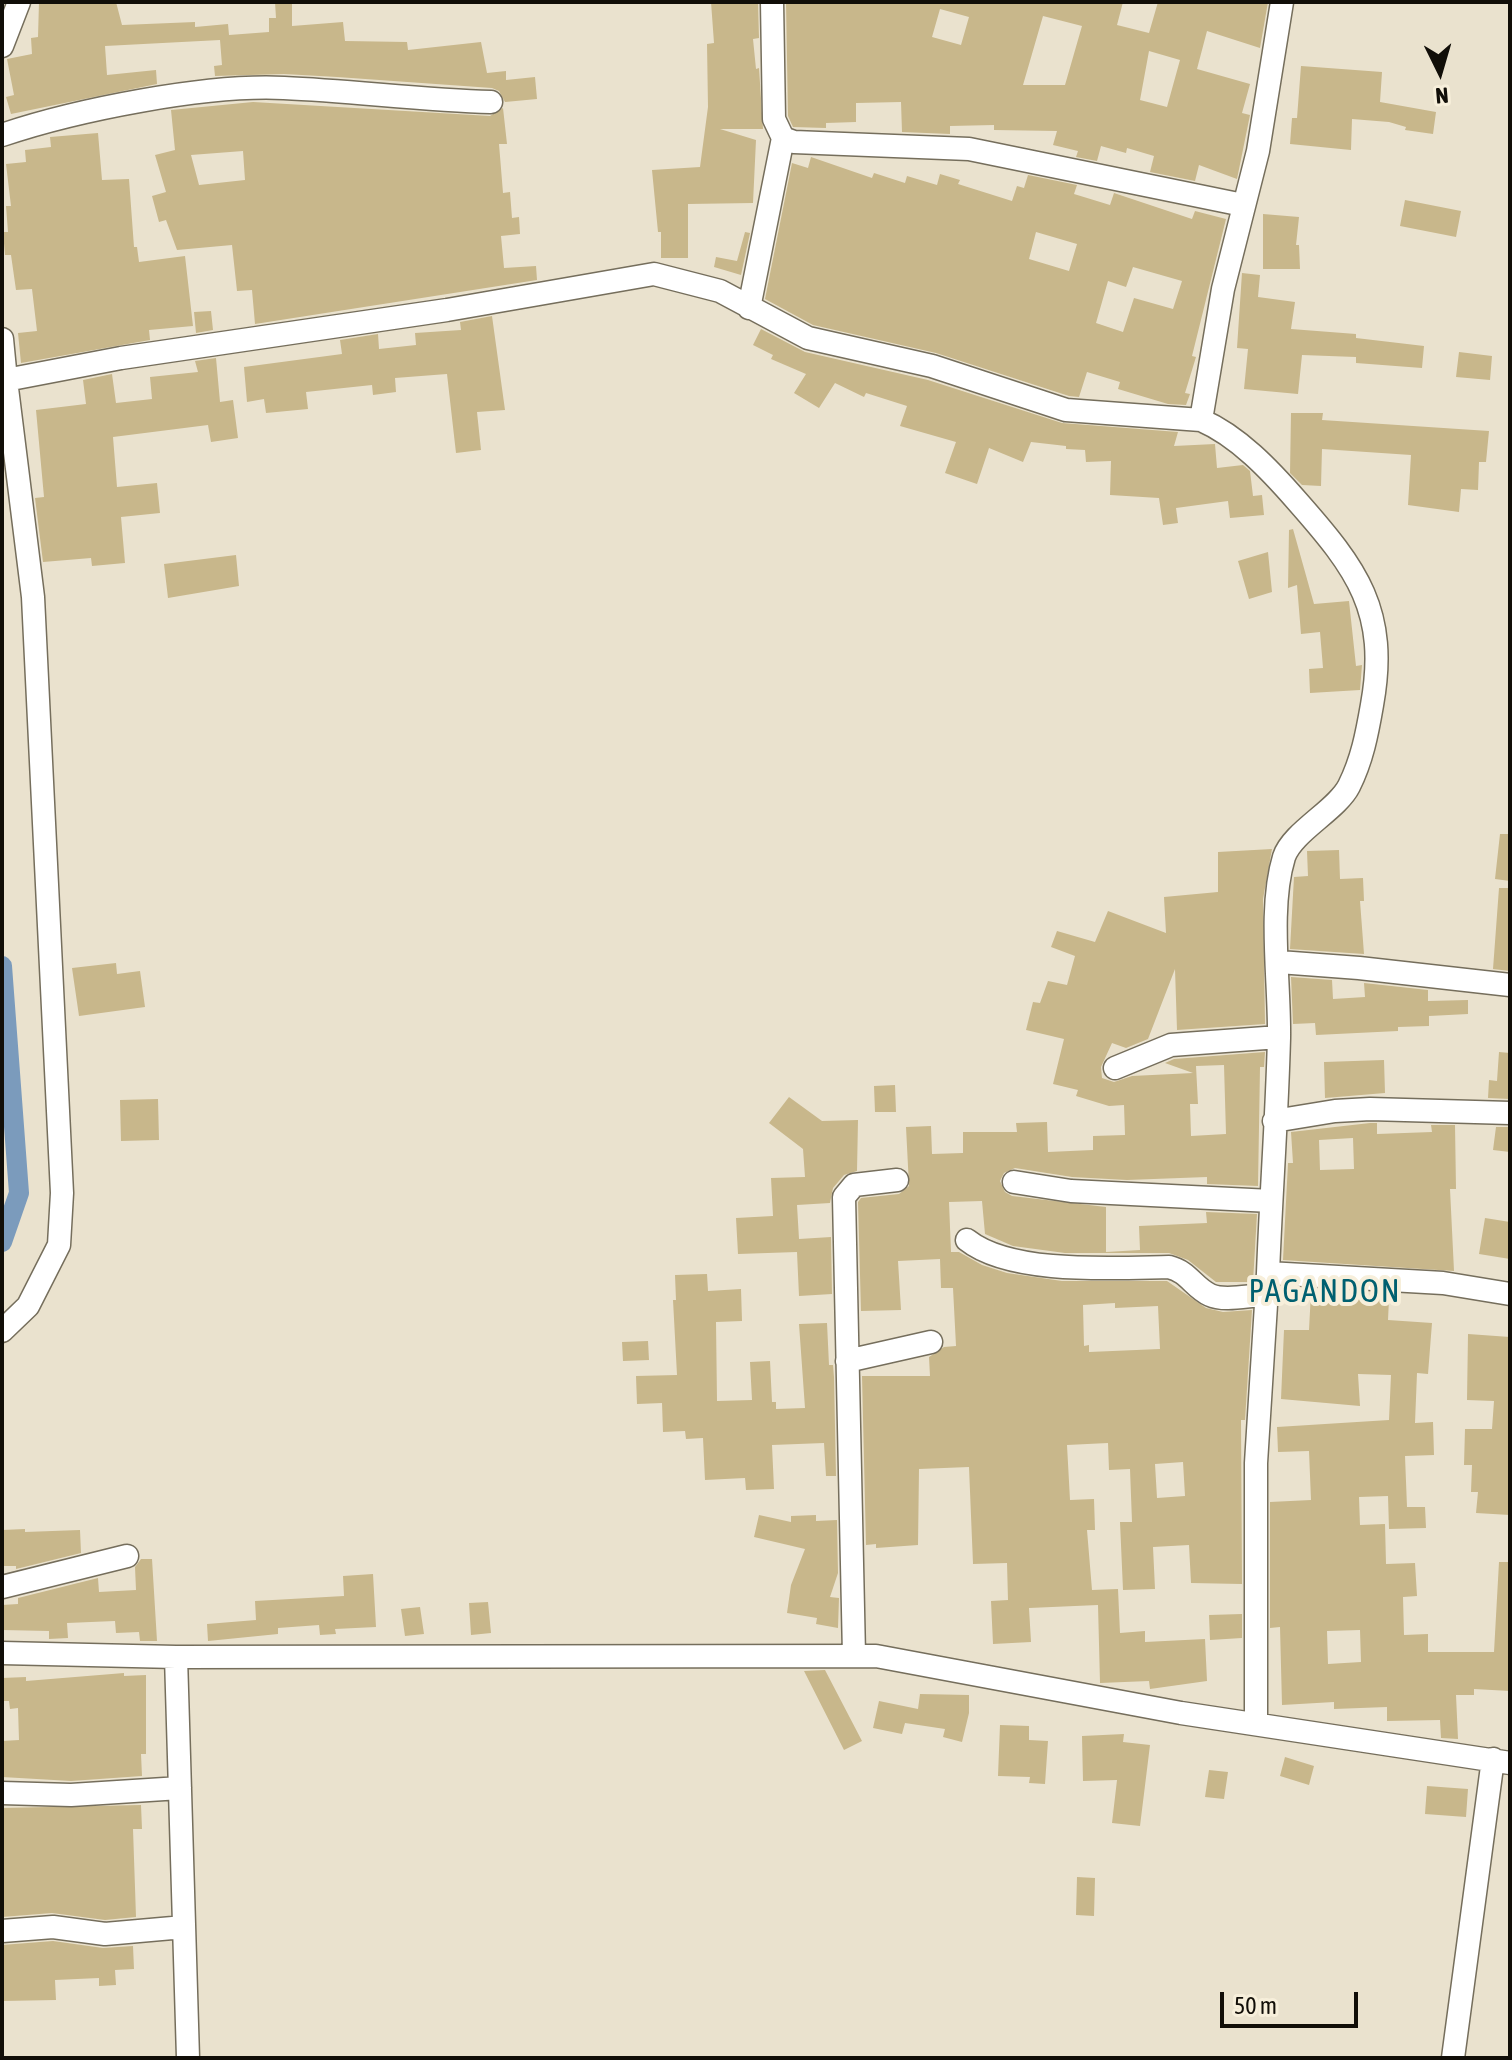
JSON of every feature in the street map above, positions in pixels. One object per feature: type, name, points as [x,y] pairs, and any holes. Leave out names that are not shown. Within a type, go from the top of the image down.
[{"type":"street","points":[[2,46],[19,2]]},
{"type":"street","points":[[749,308],[783,138],[774,119],[772,2]]},
{"type":"street","points":[[1201,420],[1223,289],[1258,151],[1282,2]]},
{"type":"street","points":[[2,135],[50,122],[201,92],[282,88],[491,102]]},
{"type":"street","points":[[783,138],[794,142],[969,149],[1243,205]]},
{"type":"street","points":[[4,380],[121,358],[447,310],[654,274],[720,291],[808,338],[932,366],[1066,410],[1201,420],[1221,428],[1280,482],[1333,541],[1363,587],[1374,622],[1379,664],[1365,748],[1347,790],[1285,854],[1278,898],[1279,1037],[1256,1463],[1256,1723]]},
{"type":"street","points":[[2,339],[4,380],[33,597],[62,1193],[59,1245],[28,1306],[2,1331]]},
{"type":"street","points":[[1279,962],[1495,983]]},
{"type":"street","points":[[1115,1068],[1171,1045],[1279,1037]]},
{"type":"street","points":[[1274,1121],[1335,1111],[1510,1113]]},
{"type":"street","points":[[854,1655],[844,1197],[854,1185],[897,1180]]},
{"type":"street","points":[[1014,1182],[1071,1191],[1271,1201]]},
{"type":"street","points":[[967,1240],[990,1255],[1079,1269],[1169,1267],[1184,1271],[1199,1287],[1216,1297],[1267,1284],[1443,1283],[1510,1294]]},
{"type":"street","points":[[847,1361],[931,1342]]},
{"type":"street","points":[[2,1587],[127,1556]]},
{"type":"street","points":[[2,1653],[176,1657],[854,1655],[903,1659],[1069,1693],[1501,1761],[1453,2058]]},
{"type":"street","points":[[176,1657],[188,2058]]},
{"type":"street","points":[[2,1793],[71,1795],[180,1788]]},
{"type":"street","points":[[2,1931],[53,1927],[105,1934],[184,1927]]},
{"type":"building","points":[[39,2],[116,2],[122,25],[195,22],[195,27],[228,24],[229,35],[269,32],[269,18],[276,18],[275,2],[292,2],[292,26],[343,22],[345,41],[407,42],[408,50],[481,42],[487,73],[506,71],[506,80],[535,77],[537,99],[505,102],[499,91],[492,88],[284,74],[215,76],[214,66],[222,65],[220,40],[105,46],[107,75],[156,70],[157,84],[11,114],[6,97],[14,95],[7,59],[32,54],[31,38],[38,37]]},
{"type":"building","points":[[711,2],[758,2],[759,38],[753,39],[756,69],[759,68],[763,129],[720,129],[756,140],[753,203],[688,204],[688,258],[661,258],[661,232],[658,232],[652,170],[700,167],[708,107],[707,44],[714,43]]},
{"type":"building","points":[[786,2],[1123,2],[1117,25],[1149,33],[1158,2],[1268,2],[1260,48],[1207,31],[1197,69],[1250,84],[1242,113],[1250,115],[1237,179],[1199,165],[1195,181],[1150,172],[1154,156],[1127,148],[1126,153],[1101,146],[1097,161],[1076,157],[1078,151],[1053,145],[1057,131],[994,130],[994,125],[950,126],[950,134],[902,132],[901,102],[856,103],[856,122],[826,123],[826,128],[793,127],[788,116]],"holes":[[[940,9],[969,17],[961,45],[932,37]],[[1043,16],[1082,26],[1065,85],[1023,85]],[[1149,51],[1180,60],[1167,107],[1140,100]]]},
{"type":"building","points":[[1301,66],[1382,72],[1380,102],[1436,112],[1433,134],[1405,130],[1406,127],[1389,122],[1352,119],[1351,150],[1290,144],[1292,118],[1297,118]]},
{"type":"building","points":[[253,102],[490,116],[503,108],[507,144],[499,144],[503,193],[510,192],[512,218],[519,217],[520,234],[501,236],[504,268],[536,266],[537,280],[255,324],[252,290],[237,291],[232,245],[177,250],[166,220],[159,222],[152,196],[166,192],[155,155],[175,150],[171,110]],"holes":[[[243,151],[245,180],[199,185],[191,155]]]},
{"type":"building","points":[[98,133],[102,180],[129,179],[134,247],[137,247],[139,262],[185,256],[193,326],[149,330],[150,340],[21,363],[18,333],[37,331],[32,289],[16,290],[11,255],[5,255],[3,232],[8,232],[6,206],[11,206],[6,164],[26,162],[25,150],[51,147],[50,137]]},
{"type":"building","points":[[811,157],[872,178],[874,173],[905,183],[907,176],[937,185],[940,174],[960,180],[958,184],[1012,201],[1017,186],[1024,188],[1028,175],[1077,185],[1074,194],[1110,205],[1114,193],[1192,219],[1195,211],[1226,219],[1192,356],[1196,357],[1185,393],[1190,394],[1186,405],[1168,404],[1118,389],[1120,382],[1087,372],[1079,397],[1069,396],[936,353],[813,325],[765,299],[792,163],[808,168]],"holes":[[[1036,232],[1077,244],[1069,271],[1029,259]],[[1133,267],[1182,281],[1173,309],[1134,298],[1123,332],[1096,323],[1108,281],[1126,287]]]},
{"type":"building","points":[[1405,200],[1461,211],[1456,237],[1400,226]]},
{"type":"building","points":[[1263,214],[1299,217],[1296,245],[1299,245],[1300,269],[1263,269]]},
{"type":"building","points":[[745,232],[750,233],[741,275],[714,267],[716,257],[737,261]]},
{"type":"building","points":[[1242,273],[1260,275],[1258,297],[1295,302],[1291,329],[1356,334],[1356,338],[1424,346],[1422,368],[1356,363],[1356,357],[1302,355],[1298,394],[1244,389],[1248,349],[1237,348]]},
{"type":"building","points":[[211,311],[213,330],[196,333],[194,312]]},
{"type":"building","points":[[492,316],[505,410],[477,412],[481,450],[456,453],[447,374],[395,378],[396,392],[373,395],[372,385],[306,392],[308,409],[266,413],[264,399],[247,402],[244,367],[342,354],[340,340],[378,334],[379,349],[416,345],[415,333],[461,330],[460,322]]},
{"type":"building","points":[[761,329],[805,352],[928,380],[1062,423],[1178,432],[1174,446],[1215,444],[1217,468],[1243,465],[1250,471],[1253,496],[1262,495],[1264,515],[1230,518],[1228,501],[1176,508],[1178,523],[1163,525],[1159,498],[1110,495],[1111,461],[1086,462],[1085,450],[1066,449],[1066,446],[1031,442],[1023,462],[989,448],[977,484],[945,473],[956,442],[900,426],[907,406],[866,393],[864,397],[835,383],[819,408],[794,393],[806,374],[771,359],[773,355],[753,345]]},
{"type":"building","points":[[1459,352],[1492,356],[1490,380],[1456,377]]},
{"type":"building","points":[[216,358],[220,402],[233,400],[238,438],[211,442],[208,425],[113,437],[117,487],[157,483],[160,513],[121,517],[125,563],[92,566],[91,558],[43,562],[35,498],[44,497],[36,410],[86,404],[83,380],[112,374],[116,403],[152,399],[150,377],[198,372],[195,361]]},
{"type":"building","points":[[1291,413],[1323,413],[1322,420],[1489,431],[1486,462],[1479,462],[1478,490],[1461,489],[1459,512],[1408,505],[1411,455],[1322,449],[1321,486],[1302,485],[1290,473]]},
{"type":"building","points":[[1293,529],[1314,604],[1349,601],[1356,666],[1362,665],[1360,690],[1310,693],[1309,669],[1323,668],[1320,632],[1301,634],[1297,585],[1288,588],[1289,530]]},
{"type":"building","points":[[1268,552],[1272,592],[1249,599],[1238,561]]},
{"type":"building","points":[[236,555],[239,586],[168,598],[164,564]]},
{"type":"building","points":[[1500,834],[1510,834],[1510,881],[1495,879]]},
{"type":"building","points":[[1272,849],[1263,899],[1265,1024],[1177,1030],[1175,969],[1148,1039],[1126,1048],[1112,1043],[1101,1067],[1102,1078],[1114,1082],[1132,1076],[1193,1073],[1165,1063],[1174,1059],[1265,1052],[1264,1067],[1260,1067],[1258,1186],[1207,1184],[1207,1177],[1127,1180],[1072,1177],[1015,1168],[1004,1173],[1000,1181],[1005,1192],[1012,1196],[1106,1207],[1106,1252],[1140,1250],[1139,1226],[1207,1223],[1206,1212],[1257,1214],[1253,1282],[1216,1282],[1188,1260],[1169,1253],[1065,1253],[1013,1246],[985,1234],[982,1201],[949,1202],[951,1252],[959,1252],[982,1265],[1007,1273],[1062,1281],[1167,1281],[1206,1308],[1223,1312],[1252,1310],[1245,1420],[1241,1420],[1242,1584],[1191,1583],[1189,1545],[1153,1547],[1155,1589],[1123,1590],[1120,1522],[1132,1522],[1130,1469],[1109,1470],[1108,1443],[1067,1445],[1070,1500],[1094,1499],[1095,1530],[1087,1530],[1092,1590],[1118,1589],[1120,1633],[1145,1631],[1145,1642],[1205,1639],[1207,1681],[1150,1689],[1149,1681],[1100,1683],[1098,1605],[1029,1608],[1031,1642],[993,1644],[991,1601],[1008,1600],[1007,1563],[973,1564],[969,1467],[919,1469],[918,1545],[876,1548],[876,1544],[866,1545],[862,1376],[930,1376],[929,1357],[944,1347],[956,1346],[953,1288],[941,1288],[940,1259],[898,1261],[901,1310],[861,1311],[858,1202],[861,1198],[899,1194],[909,1186],[906,1127],[931,1126],[932,1154],[963,1153],[963,1132],[1017,1132],[1016,1123],[1047,1122],[1048,1152],[1093,1150],[1093,1136],[1125,1135],[1124,1105],[1109,1106],[1076,1096],[1078,1090],[1053,1084],[1064,1039],[1026,1030],[1033,1002],[1040,1003],[1048,981],[1067,985],[1075,956],[1051,947],[1057,931],[1095,942],[1108,911],[1166,933],[1164,897],[1218,892],[1218,852]],"holes":[[[1224,1065],[1226,1134],[1191,1136],[1190,1104],[1198,1104],[1196,1066]],[[1115,1303],[1115,1308],[1158,1306],[1160,1349],[1089,1352],[1089,1345],[1084,1346],[1083,1305]],[[1183,1462],[1185,1496],[1157,1498],[1155,1464]]]},
{"type":"building","points":[[1339,850],[1340,879],[1363,878],[1364,901],[1360,901],[1364,954],[1290,949],[1294,877],[1308,876],[1307,851]]},
{"type":"building","points":[[1499,888],[1510,888],[1510,971],[1493,969]]},
{"type":"building","points":[[116,963],[117,974],[140,971],[145,1007],[79,1016],[72,968]]},
{"type":"building","points":[[1291,977],[1332,980],[1333,999],[1365,997],[1364,983],[1428,990],[1428,1001],[1468,1000],[1468,1014],[1429,1016],[1429,1026],[1398,1027],[1398,1031],[1316,1035],[1315,1023],[1293,1024]]},
{"type":"building","points":[[1499,1052],[1510,1053],[1510,1099],[1488,1098],[1489,1080],[1497,1081]]},
{"type":"building","points":[[1384,1060],[1385,1093],[1325,1098],[1324,1062]]},
{"type":"building","points":[[895,1085],[896,1112],[875,1112],[874,1086]]},
{"type":"building","points":[[789,1097],[822,1121],[858,1120],[857,1171],[844,1175],[833,1188],[830,1203],[797,1205],[799,1239],[831,1237],[832,1294],[799,1296],[797,1252],[738,1254],[736,1218],[773,1216],[771,1178],[805,1177],[803,1149],[769,1123]]},
{"type":"building","points":[[158,1099],[159,1140],[121,1141],[120,1100]]},
{"type":"building","points":[[1377,1123],[1377,1134],[1432,1132],[1431,1125],[1455,1125],[1456,1189],[1450,1189],[1454,1271],[1283,1260],[1288,1163],[1293,1163],[1291,1132]],"holes":[[[1353,1138],[1354,1169],[1320,1170],[1319,1140]]]},
{"type":"building","points":[[1496,1127],[1510,1127],[1510,1152],[1493,1150]]},
{"type":"building","points":[[1485,1218],[1510,1222],[1510,1259],[1479,1254]]},
{"type":"building","points":[[707,1274],[708,1291],[741,1289],[742,1321],[716,1322],[717,1401],[752,1400],[750,1362],[770,1361],[772,1402],[776,1402],[776,1409],[805,1408],[799,1324],[827,1323],[829,1365],[833,1365],[834,1377],[836,1476],[826,1476],[824,1443],[772,1445],[774,1489],[746,1490],[745,1478],[705,1480],[703,1438],[686,1439],[685,1431],[663,1432],[662,1403],[637,1404],[636,1376],[677,1375],[673,1300],[676,1300],[675,1275]]},
{"type":"building","points":[[1311,1292],[1366,1293],[1366,1298],[1389,1299],[1388,1320],[1432,1323],[1428,1374],[1417,1373],[1415,1423],[1433,1422],[1434,1455],[1405,1456],[1407,1507],[1425,1507],[1426,1528],[1389,1529],[1388,1496],[1359,1497],[1360,1525],[1385,1524],[1386,1564],[1415,1563],[1417,1596],[1403,1597],[1404,1635],[1428,1634],[1428,1652],[1494,1652],[1499,1562],[1510,1562],[1510,1691],[1474,1689],[1474,1695],[1456,1695],[1458,1739],[1441,1738],[1440,1720],[1387,1721],[1387,1707],[1334,1709],[1334,1702],[1282,1705],[1280,1627],[1270,1628],[1270,1502],[1311,1500],[1309,1451],[1278,1452],[1277,1427],[1389,1420],[1391,1375],[1358,1374],[1360,1406],[1281,1399],[1284,1330],[1309,1330]],"holes":[[[1360,1630],[1361,1662],[1328,1664],[1327,1631]]]},
{"type":"building","points":[[1468,1334],[1510,1337],[1510,1515],[1476,1513],[1478,1492],[1471,1492],[1472,1465],[1464,1465],[1465,1429],[1492,1429],[1494,1401],[1467,1400]]},
{"type":"building","points":[[648,1341],[649,1360],[623,1361],[622,1342]]},
{"type":"building","points":[[759,1515],[791,1522],[791,1516],[816,1515],[816,1521],[837,1520],[838,1573],[830,1597],[839,1598],[838,1628],[816,1624],[817,1618],[787,1613],[791,1585],[805,1549],[754,1537]]},
{"type":"building","points":[[25,1529],[25,1532],[80,1530],[81,1553],[16,1569],[16,1566],[2,1566],[2,1530]]},
{"type":"building","points":[[141,1559],[152,1559],[157,1641],[140,1641],[139,1632],[116,1633],[115,1621],[67,1623],[68,1638],[49,1639],[49,1631],[2,1630],[2,1605],[18,1604],[18,1598],[98,1578],[99,1592],[136,1590],[135,1567]]},
{"type":"building","points":[[373,1574],[376,1627],[335,1629],[336,1634],[320,1635],[319,1625],[278,1628],[278,1634],[208,1641],[207,1624],[256,1620],[255,1601],[344,1596],[343,1576]]},
{"type":"building","points":[[488,1602],[491,1633],[471,1635],[469,1603]]},
{"type":"building","points":[[420,1607],[424,1634],[405,1636],[401,1609]]},
{"type":"building","points":[[1242,1614],[1242,1638],[1210,1640],[1209,1615]]},
{"type":"building","points":[[825,1670],[862,1741],[844,1750],[804,1671]]},
{"type":"building","points":[[124,1673],[124,1676],[146,1675],[146,1754],[141,1754],[142,1776],[71,1781],[2,1777],[2,1741],[19,1740],[18,1708],[10,1709],[9,1701],[2,1701],[2,1678],[26,1677],[26,1681]]},
{"type":"building","points":[[920,1694],[969,1695],[969,1713],[962,1742],[943,1737],[945,1729],[905,1723],[902,1734],[873,1728],[879,1701],[918,1709]]},
{"type":"building","points":[[1000,1725],[1029,1726],[1029,1740],[1048,1741],[1045,1784],[1029,1783],[1030,1777],[998,1776]]},
{"type":"building","points":[[1124,1734],[1123,1742],[1150,1745],[1140,1826],[1112,1823],[1117,1780],[1083,1781],[1082,1736]]},
{"type":"building","points":[[1285,1757],[1314,1766],[1309,1785],[1280,1776]]},
{"type":"building","points":[[1209,1770],[1228,1772],[1224,1799],[1205,1797]]},
{"type":"building","points":[[1427,1786],[1468,1789],[1466,1817],[1425,1814]]},
{"type":"building","points":[[141,1805],[142,1829],[133,1829],[136,1917],[105,1920],[52,1913],[2,1917],[2,1808]]},
{"type":"building","points":[[1077,1877],[1095,1878],[1094,1916],[1076,1915]]},
{"type":"building","points":[[53,1941],[103,1948],[133,1946],[134,1969],[115,1970],[116,1985],[99,1986],[99,1978],[55,1980],[56,2000],[2,2001],[2,1945]]},
{"type":"waterway","points":[[2,966],[19,1193],[2,1242]]},
{"type":"district","name":"PAGANDON","points":[[1325,1292]]}]
